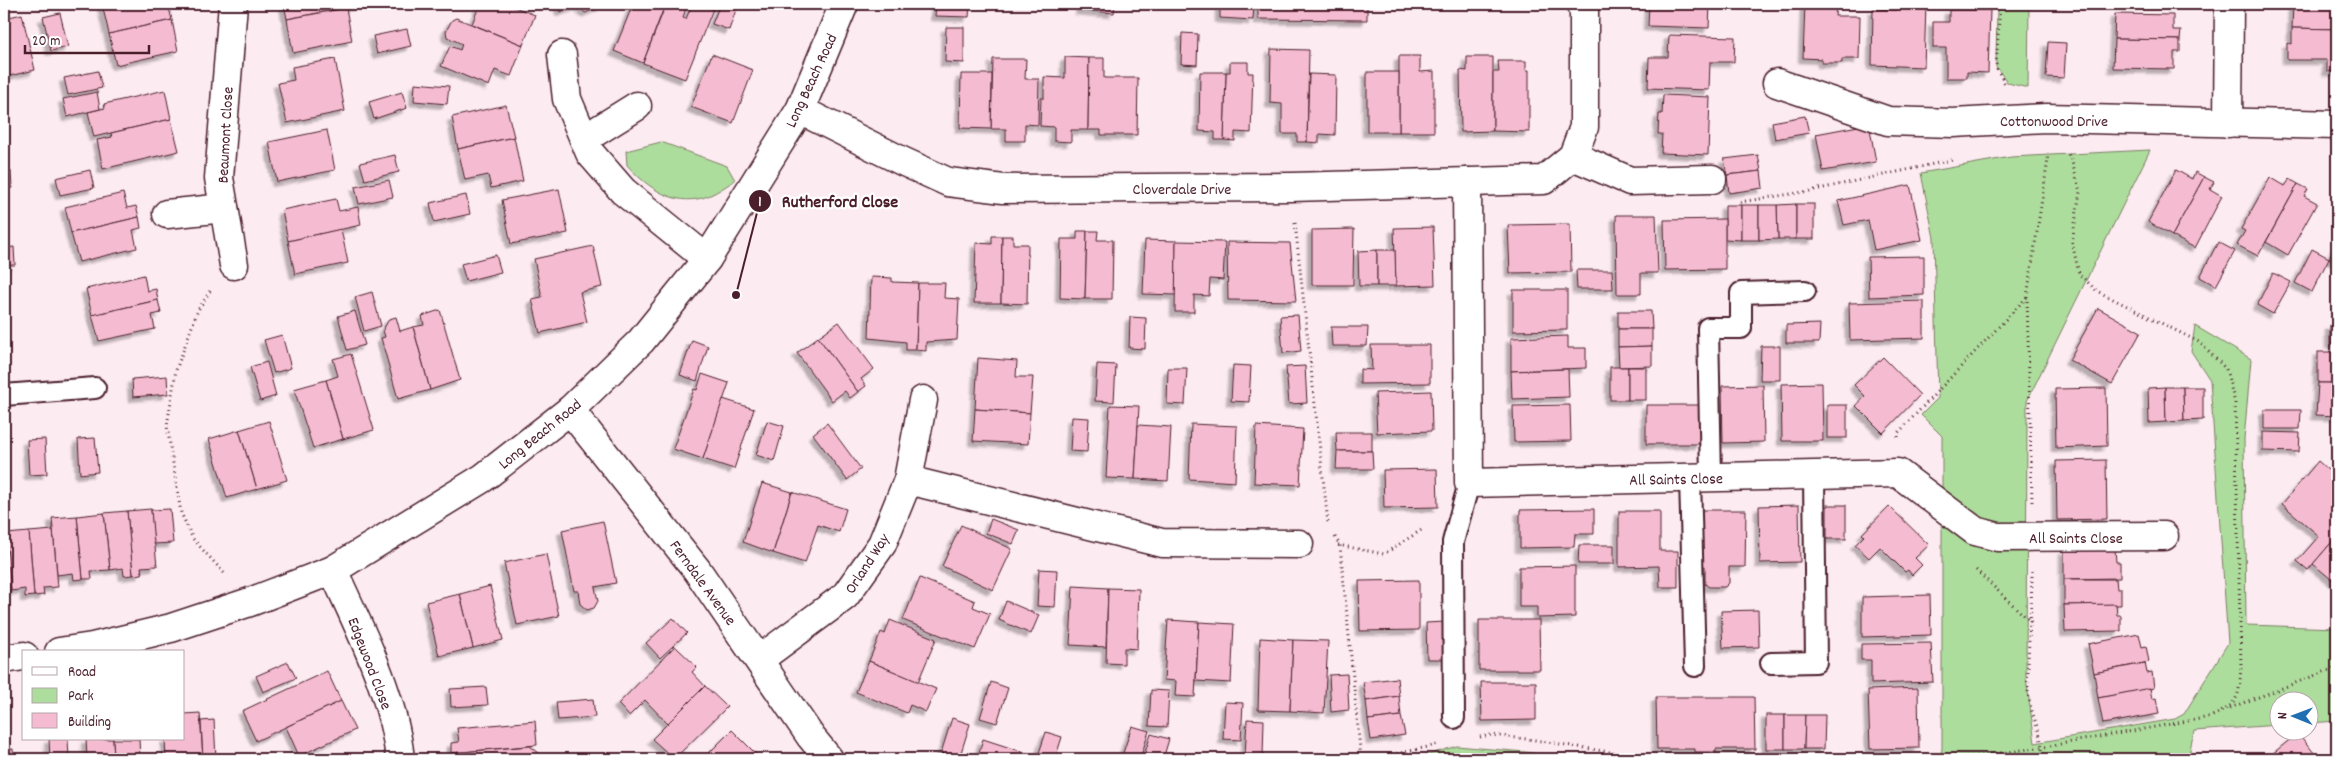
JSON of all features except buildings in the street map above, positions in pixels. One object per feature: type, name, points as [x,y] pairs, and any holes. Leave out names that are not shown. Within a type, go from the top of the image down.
[{"type":"street","name":"Beaumont Close","points":[[232,4],[219,178],[233,260]]},
{"type":"street","name":"Long Beach Road","points":[[72,650],[171,628],[250,602],[333,570],[483,478],[570,410],[641,341],[707,259],[800,110],[844,4]]},
{"type":"street","name":"Cloverdale Drive","points":[[800,110],[948,182],[1003,188],[1291,187],[1544,180],[1573,156],[1584,127],[1584,9],[1580,4]]},
{"type":"street","points":[[2228,123],[2229,4]]},
{"type":"street","points":[[562,55],[566,99],[590,153],[623,191],[707,259]]},
{"type":"street","name":"Cottonwood Drive","points":[[1776,83],[1888,121],[1953,122],[2046,118],[2337,125]]},
{"type":"street","points":[[584,139],[637,106]]},
{"type":"street","points":[[1573,156],[1630,180],[1712,179]]},
{"type":"street","points":[[1466,182],[1469,483]]},
{"type":"street","points":[[167,214],[224,208]]},
{"type":"street","name":"Orland Way","points":[[760,660],[846,596],[882,544],[908,480],[922,400]]},
{"type":"street","name":"Ferndale Avenue","points":[[570,410],[697,570],[811,737],[829,759]]},
{"type":"street","name":"All Saints Close","points":[[1469,483],[1898,473],[1975,531],[1998,538],[2164,536]]},
{"type":"street","points":[[908,480],[1162,544],[1299,544]]},
{"type":"street","name":"Edgewood Close","points":[[333,570],[368,648],[397,732],[400,759]]},
{"type":"street","points":[[4,659],[22,656]]},
{"type":"lane","points":[[1696,666],[1701,478],[1708,328],[1741,328],[1740,293],[1805,291]]},
{"type":"lane","points":[[4,395],[95,388]]},
{"type":"lane","points":[[1771,663],[1816,662],[1814,475]]},
{"type":"lane","points":[[1454,718],[1453,542],[1469,483]]},
{"type":"path","points":[[2000,4],[1996,66],[2006,86]]},
{"type":"path","points":[[2042,759],[2044,747],[2032,715],[2027,689],[2033,537],[2027,297],[2051,140],[2046,118]]},
{"type":"path","points":[[2046,118],[2072,162],[2080,192],[2072,242],[2079,274],[2097,291],[2199,342],[2226,369],[2235,403],[2241,666],[2239,693],[2229,708]]},
{"type":"path","points":[[1730,202],[1810,190],[1954,160]]},
{"type":"path","points":[[1291,187],[1328,524],[1340,545],[1360,759]]},
{"type":"path","points":[[233,260],[198,310],[176,370],[167,426],[181,513],[193,539],[250,602]]},
{"type":"path","points":[[1898,473],[1898,433],[2027,297]]},
{"type":"path","points":[[1299,544],[1340,545],[1384,554],[1430,524]]},
{"type":"path","points":[[1976,569],[2031,622]]},
{"type":"path","points":[[1956,759],[2044,747],[2210,717],[2337,667]]},
{"type":"path","points":[[1473,739],[1491,736],[1526,739],[1653,759]]},
{"type":"path","points":[[1372,759],[1446,743]]},
{"type":"green space","points":[[1997,4],[2029,4],[2028,88],[2008,83],[1996,67]]},
{"type":"green space","points":[[661,142],[727,166],[735,180],[712,194],[697,199],[677,198],[658,191],[641,179],[627,165],[626,151]]},
{"type":"green space","points":[[2150,150],[2027,401],[2026,678],[2035,743],[2175,719],[2184,714],[2228,643],[2210,380],[2191,351],[2195,326],[2251,359],[2244,439],[2246,625],[2337,628],[2337,721],[2318,722],[2318,690],[2268,690],[2268,726],[2194,731],[2188,759],[1940,759],[1942,749],[1942,436],[1921,415],[1938,398],[1934,238],[1921,173],[2011,157]]},
{"type":"green space","points":[[1457,746],[1525,752],[1573,759],[1414,759]]},
{"type":"place","name":"Rutherford Close","points":[[736,295]]}]
